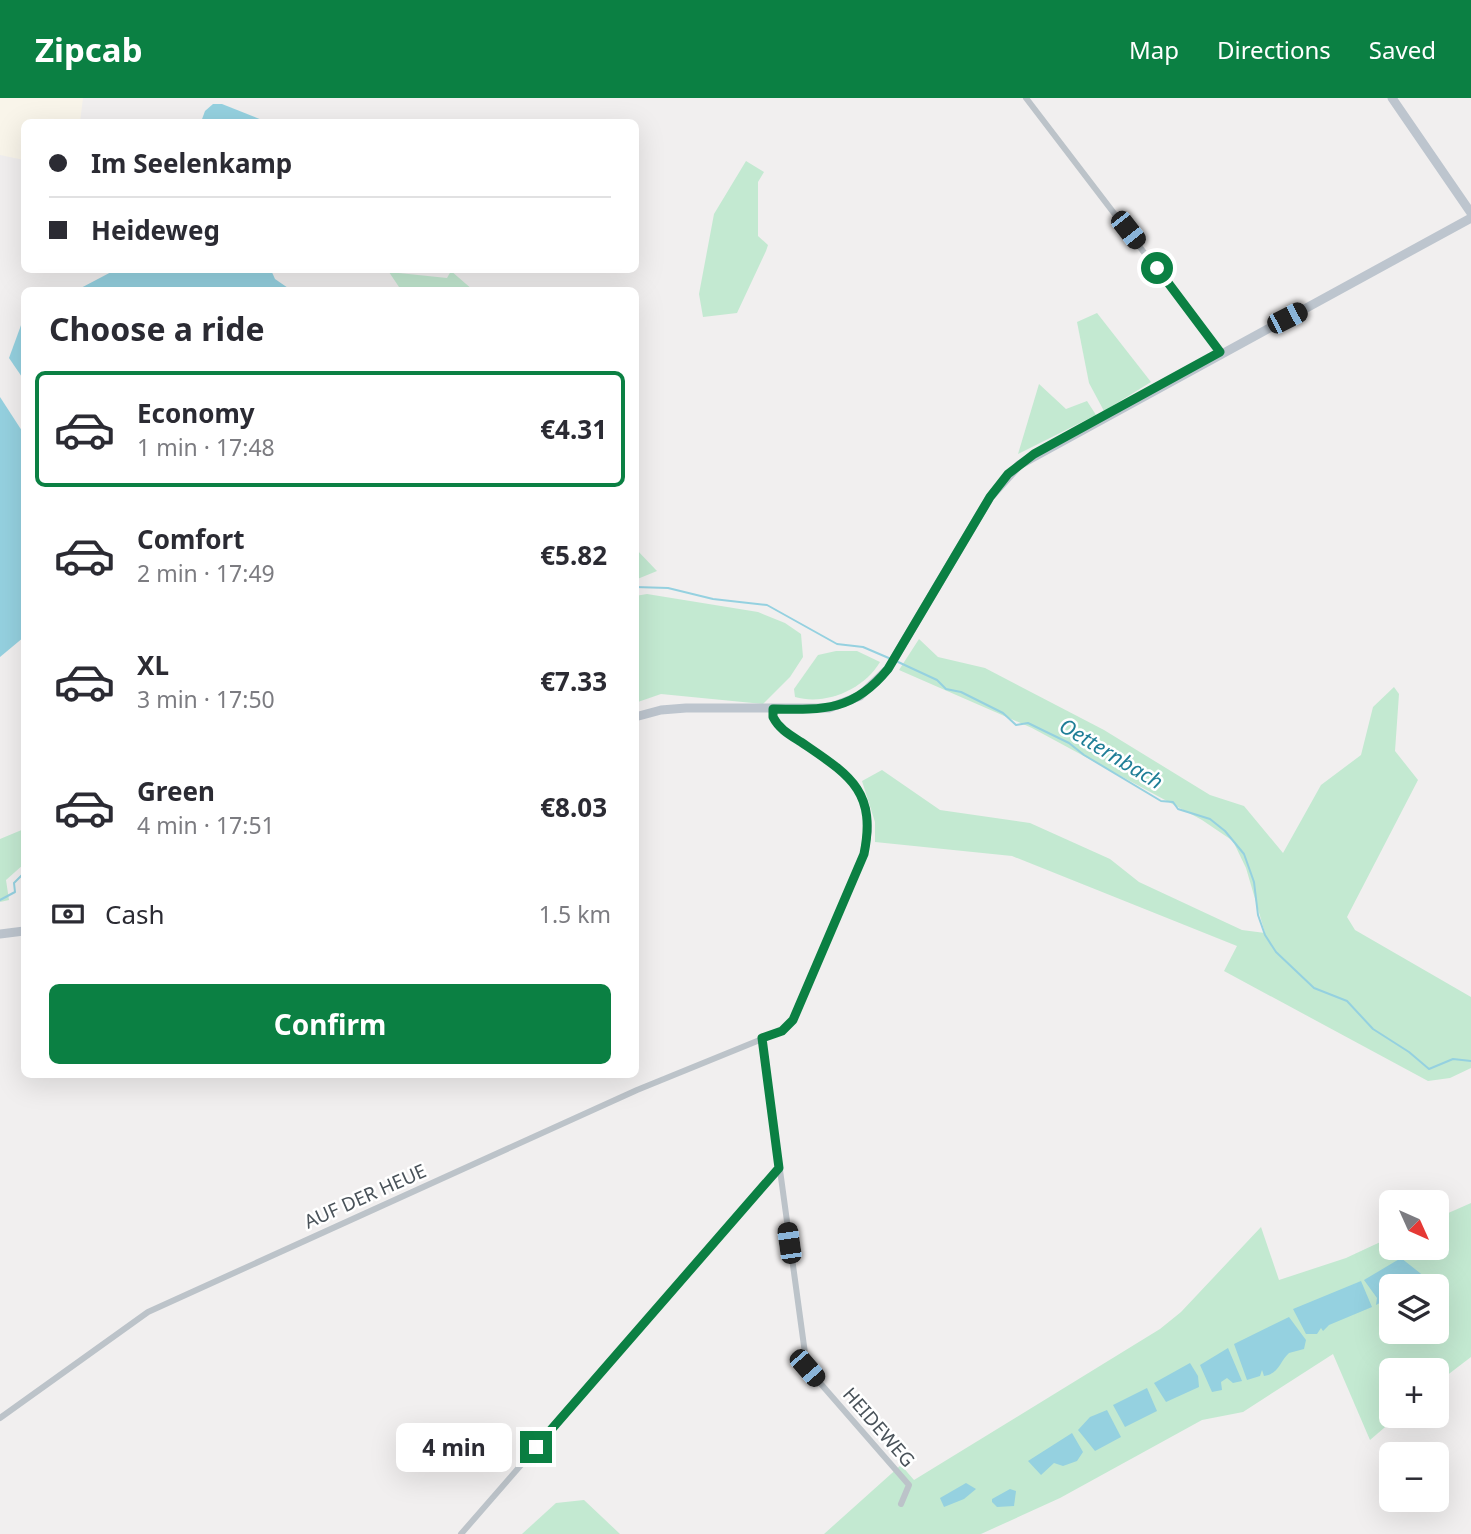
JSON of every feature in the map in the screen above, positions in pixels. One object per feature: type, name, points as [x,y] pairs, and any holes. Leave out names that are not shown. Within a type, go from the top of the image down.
[{"type":"main road","points":[[639,716],[661,710],[686,708],[829,708],[846,703],[875,685],[888,669],[990,497],[1008,474],[1034,454],[1471,216],[1392,98]]},
{"type":"main road","points":[[0,934],[21,931]]},
{"type":"street","points":[[1026,98],[1220,352]]},
{"type":"street","points":[[762,1038],[782,1031],[793,1020],[864,854],[869,831],[867,809],[860,792],[840,769],[783,730],[773,717],[773,709]]},
{"type":"street","name":"HEIDEWEG","points":[[762,1038],[807,1368],[909,1485],[901,1504]]},
{"type":"street","name":"AUF DER HEUE","points":[[0,1418],[148,1312],[624,1096],[762,1038]]},
{"type":"street","points":[[461,1534],[779,1168]]},
{"type":"shaded area","points":[[0,98],[83,98],[80,119],[21,119],[21,159],[0,155]]},
{"type":"green space","points":[[746,161],[764,172],[758,182],[758,236],[768,245],[737,313],[703,317],[699,294],[714,214]]},
{"type":"green space","points":[[390,273],[399,273],[447,278],[450,273],[453,273],[470,287],[399,287]]},
{"type":"green space","points":[[1097,313],[1151,382],[1104,411],[1089,383],[1077,322]]},
{"type":"green space","points":[[1039,384],[1066,409],[1087,401],[1096,415],[1018,454]]},
{"type":"green space","points":[[639,552],[657,571],[639,578]]},
{"type":"green space","points":[[647,594],[758,612],[785,623],[801,634],[803,657],[790,677],[763,704],[661,694],[639,702],[639,595]]},
{"type":"green space","points":[[919,639],[938,657],[985,668],[1104,730],[1210,795],[1244,806],[1283,853],[1321,785],[1361,755],[1373,707],[1394,687],[1399,694],[1395,751],[1418,780],[1347,917],[1355,930],[1471,997],[1471,1068],[1450,1078],[1428,1081],[1224,971],[1237,946],[1012,856],[875,842],[875,822],[862,781],[882,770],[940,810],[1030,823],[1110,859],[1139,882],[1242,930],[1265,933],[1246,868],[1233,841],[1202,820],[1032,728],[899,670]]},
{"type":"green space","points":[[836,651],[857,651],[880,662],[864,680],[843,693],[819,699],[795,697],[794,689],[818,655]]},
{"type":"green space","points":[[21,830],[21,867],[6,880],[9,900],[0,902],[0,839]]},
{"type":"green space","points":[[1471,1203],[1471,1357],[1449,1374],[1449,1358],[1379,1358],[1379,1428],[1384,1428],[1370,1440],[1333,1354],[1243,1412],[1202,1420],[1060,1498],[981,1534],[824,1534],[901,1465],[914,1480],[1160,1329],[1181,1312],[1261,1227],[1279,1280],[1346,1258],[1379,1243],[1379,1260],[1449,1260],[1449,1213]]},
{"type":"green space","points":[[584,1500],[620,1534],[522,1534],[556,1503]]},
{"type":"water","points":[[213,104],[222,104],[260,119],[202,119],[205,111]]},
{"type":"water","points":[[109,273],[272,273],[275,279],[287,287],[83,287]]},
{"type":"water","points":[[21,325],[21,376],[9,358]]},
{"type":"water","points":[[0,397],[21,429],[21,640],[0,657]]},
{"type":"water","points":[[1398,1260],[1404,1260],[1421,1274],[1379,1274],[1379,1303],[1376,1305],[1377,1298],[1364,1280]]},
{"type":"water","points":[[1361,1281],[1372,1307],[1329,1325],[1323,1331],[1321,1328],[1317,1334],[1306,1334],[1293,1309]]},
{"type":"water","points":[[1289,1317],[1306,1340],[1304,1349],[1289,1353],[1273,1373],[1264,1376],[1262,1370],[1260,1376],[1247,1380],[1234,1344]]},
{"type":"water","points":[[1228,1348],[1242,1381],[1233,1383],[1227,1378],[1221,1382],[1222,1390],[1212,1392],[1200,1365]]},
{"type":"water","points":[[1190,1363],[1198,1376],[1199,1387],[1166,1402],[1154,1383]]},
{"type":"water","points":[[1147,1388],[1157,1411],[1125,1427],[1113,1405]]},
{"type":"water","points":[[1107,1410],[1121,1437],[1095,1451],[1078,1430],[1090,1417]]},
{"type":"water","points":[[1072,1433],[1083,1452],[1077,1461],[1063,1466],[1054,1463],[1041,1475],[1028,1461]]},
{"type":"water","points":[[966,1483],[976,1489],[964,1499],[944,1507],[940,1498]]},
{"type":"water","points":[[1010,1489],[1016,1491],[1014,1506],[997,1507],[992,1502],[992,1499]]},
{"type":"waterway","name":"Oetternbach","points":[[639,587],[668,588],[713,599],[767,605],[837,644],[863,647],[891,659]]},
{"type":"waterway","name":"Oetternbach","points":[[896,661],[937,680],[946,689],[961,692],[1003,713],[1016,725],[1028,723],[1069,743],[1084,755],[1161,801],[1173,802],[1178,809],[1210,819],[1225,831],[1244,854],[1254,882],[1258,915],[1265,935],[1276,952],[1314,988],[1347,1001],[1373,1029],[1409,1052],[1429,1069],[1453,1059],[1471,1061]]},
{"type":"waterway","name":"Oetternbach","points":[[0,900],[15,892],[14,883],[21,876]]},
{"type":"route","points":[[536,1447],[779,1168],[762,1038],[782,1031],[793,1020],[864,854],[869,831],[867,809],[860,792],[840,769],[783,730],[775,722],[773,709],[829,708],[860,696],[875,685],[888,669],[990,497],[1008,474],[1034,454],[1220,352],[1157,268]]}]
